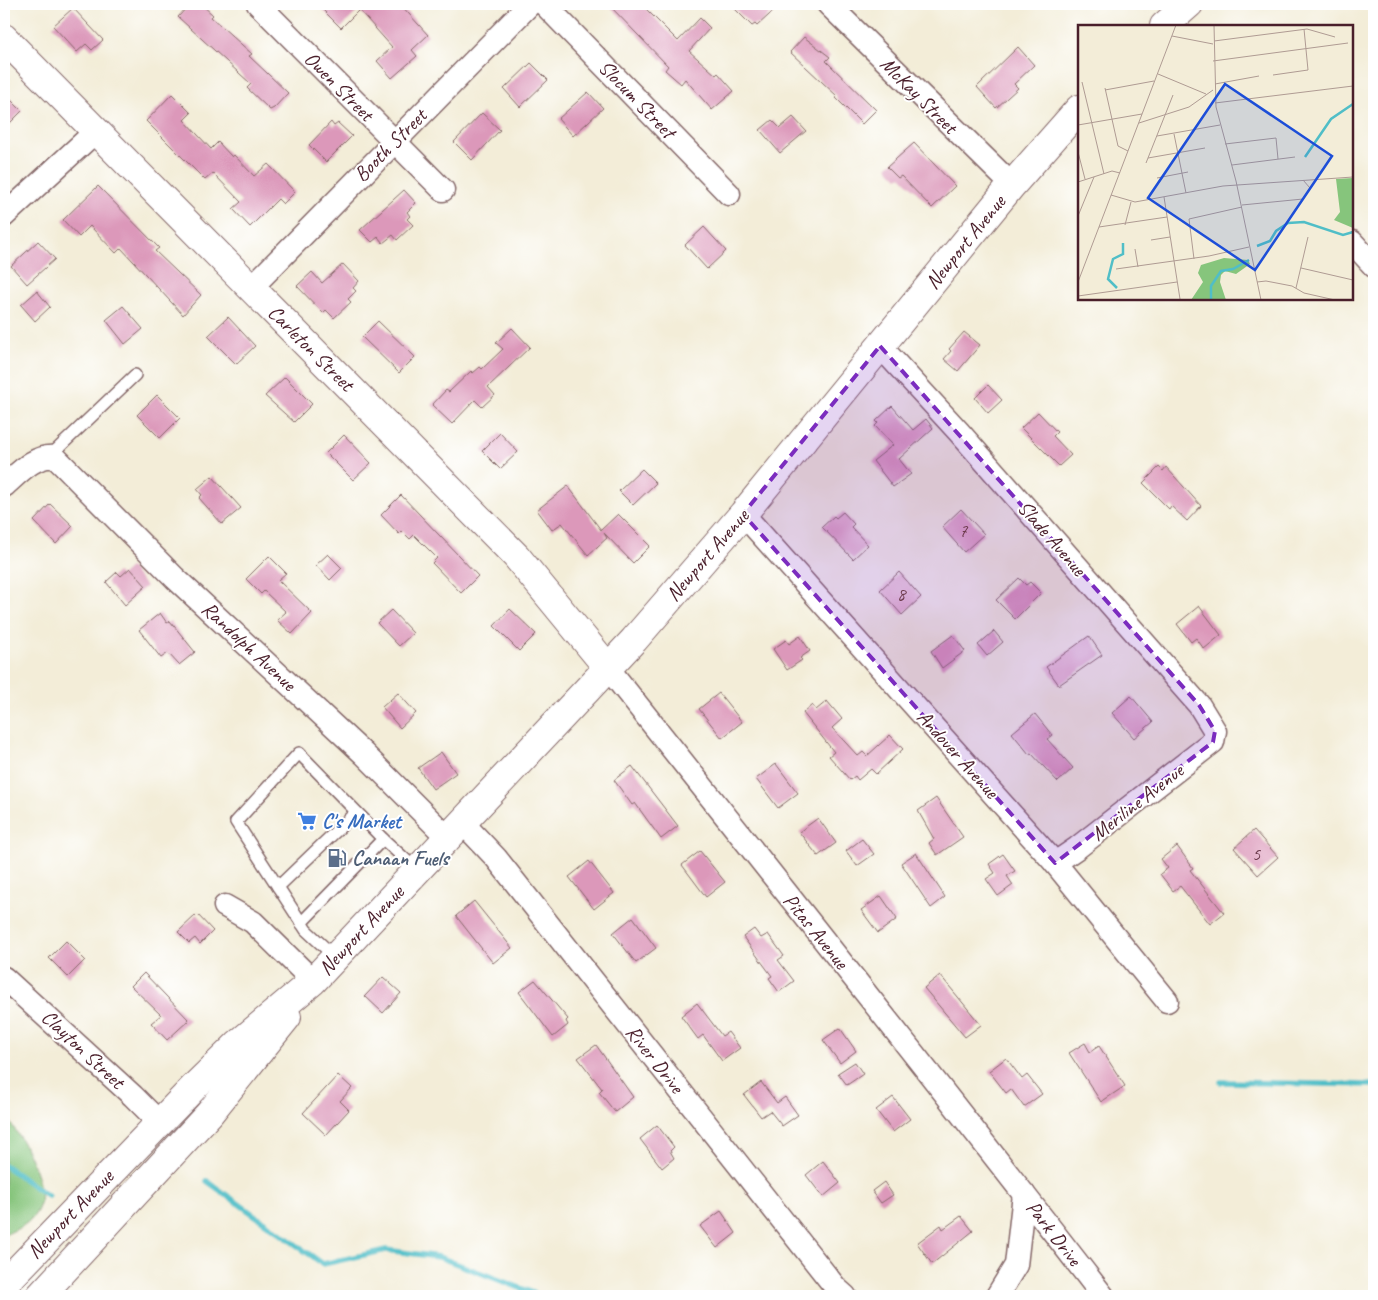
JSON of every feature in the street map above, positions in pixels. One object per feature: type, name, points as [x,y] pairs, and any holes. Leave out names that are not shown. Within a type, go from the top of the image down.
[{"type":"main road","points":[[1165,25],[1189,4]]},
{"type":"main road","name":"Carleton Street","points":[[4,38],[516,556],[608,668]]},
{"type":"main road","name":"Newport Avenue","points":[[40,1296],[209,1114],[251,1064],[313,981],[608,668],[742,514],[1012,185],[1078,110]]},
{"type":"main road","name":"Newport Avenue","points":[[4,1284],[159,1122],[238,1044],[313,981]]},
{"type":"street","name":"Owen Street","points":[[258,4],[442,190]]},
{"type":"street","name":"Booth Street","points":[[251,288],[393,141],[530,4]]},
{"type":"street","name":"Slocum Street","points":[[544,4],[729,194]]},
{"type":"street","name":"McKay Street","points":[[828,4],[1012,185]]},
{"type":"street","points":[[4,216],[96,131]]},
{"type":"street","points":[[1353,243],[1374,266]]},
{"type":"street","name":"Slade Avenue","points":[[880,346],[960,432],[1199,705],[1210,721],[1215,736]]},
{"type":"street","points":[[4,486],[31,462],[50,456]]},
{"type":"street","name":"Randolph Avenue","points":[[50,456],[55,457],[175,578],[364,754],[455,830]]},
{"type":"street","name":"Andover Avenue","points":[[742,514],[1055,863],[1167,1001]]},
{"type":"street","name":"Pitas Avenue","points":[[608,668],[779,886],[952,1099],[1024,1194]]},
{"type":"street","name":"Meriline Avenue","points":[[1055,863],[1213,742],[1215,736]]},
{"type":"street","name":"River Drive","points":[[455,830],[496,858],[836,1288],[845,1296]]},
{"type":"street","points":[[225,906],[253,922],[313,981]]},
{"type":"street","name":"Clayton Street","points":[[4,978],[126,1089],[159,1122]]},
{"type":"street","points":[[997,1296],[1016,1265],[1024,1194]]},
{"type":"street","name":"Park Drive","points":[[1024,1194],[1103,1296]]},
{"type":"lane","points":[[50,456],[134,376]]},
{"type":"lane","points":[[335,957],[301,923],[236,822],[299,753],[383,839],[418,870]]},
{"type":"lane","points":[[278,888],[303,871],[336,839],[356,812]]},
{"type":"lane","points":[[301,923],[323,891],[356,858],[383,839]]},
{"type":"highlighted area","points":[[880,346],[1199,705],[1215,731],[1213,742],[1055,863],[743,514]]},
{"type":"green space","points":[[4,1116],[24,1144],[35,1170],[41,1194],[40,1203],[35,1215],[26,1224],[4,1235]]},
{"type":"building","points":[[190,4],[201,4],[213,15],[211,17],[252,54],[249,56],[288,93],[274,108],[270,110],[247,88],[251,84],[178,17]]},
{"type":"building","points":[[317,4],[400,4],[428,35],[412,50],[417,56],[392,78],[377,61],[392,47],[359,10],[341,28]]},
{"type":"building","points":[[608,4],[641,4],[678,41],[700,18],[710,28],[689,51],[716,75],[718,73],[734,91],[712,110],[685,79],[681,84],[665,70],[668,66]]},
{"type":"building","points":[[730,4],[781,4],[757,26],[755,24],[752,26]]},
{"type":"building","points":[[73,8],[103,40],[92,50],[86,44],[77,52],[53,26]]},
{"type":"building","points":[[804,37],[830,57],[826,61],[876,110],[862,124],[836,98],[837,96],[790,52]]},
{"type":"building","points":[[1018,47],[1034,65],[1014,84],[1018,88],[996,108],[977,87]]},
{"type":"building","points":[[531,63],[548,80],[520,107],[504,89]]},
{"type":"building","points":[[588,92],[603,108],[573,136],[558,119]]},
{"type":"building","points":[[4,93],[22,111],[4,129]]},
{"type":"building","points":[[172,94],[191,113],[184,120],[211,149],[218,142],[232,157],[234,155],[254,176],[268,164],[295,192],[283,204],[278,199],[250,227],[233,209],[241,202],[213,173],[205,180],[146,121]]},
{"type":"building","points":[[482,113],[500,130],[472,160],[454,142]]},
{"type":"building","points":[[793,117],[806,131],[780,153],[760,130],[772,120],[780,128]]},
{"type":"building","points":[[331,122],[334,126],[338,123],[352,136],[326,162],[309,145]]},
{"type":"building","points":[[914,143],[955,186],[932,208],[901,176],[898,178],[887,167]]},
{"type":"building","points":[[98,186],[159,248],[155,251],[201,295],[183,315],[121,248],[116,253],[90,226],[79,237],[63,220]]},
{"type":"building","points":[[404,190],[416,203],[407,212],[410,216],[407,219],[413,225],[397,240],[393,235],[383,243],[378,237],[372,242],[360,230]]},
{"type":"building","points":[[704,227],[726,251],[707,269],[685,245]]},
{"type":"building","points":[[38,241],[55,259],[27,284],[11,266]]},
{"type":"building","points":[[343,264],[359,281],[353,288],[356,291],[348,299],[351,302],[334,318],[326,310],[323,313],[297,286],[312,272],[322,283]]},
{"type":"building","points":[[37,291],[50,307],[35,321],[21,305]]},
{"type":"building","points":[[123,306],[143,329],[125,344],[106,320]]},
{"type":"building","points":[[228,317],[255,346],[236,364],[208,336]]},
{"type":"building","points":[[378,321],[415,357],[399,373],[362,337]]},
{"type":"building","points":[[512,328],[530,347],[488,387],[495,395],[482,407],[475,400],[452,424],[432,405],[446,390],[449,392],[471,371],[473,373],[480,367],[482,369],[503,349],[496,343]]},
{"type":"building","points":[[964,332],[980,345],[958,371],[944,359],[951,351],[949,349]]},
{"type":"building","points":[[285,377],[312,404],[294,422],[265,396]]},
{"type":"building","points":[[988,385],[1002,400],[988,413],[975,398]]},
{"type":"building","points":[[157,395],[180,418],[160,438],[137,415]]},
{"type":"building","points":[[892,406],[913,430],[926,419],[933,428],[899,459],[911,474],[893,487],[873,461],[893,445],[875,426],[878,423],[876,421]]},
{"type":"building","points":[[1038,412],[1057,432],[1053,436],[1071,455],[1059,466],[1021,428]]},
{"type":"building","points":[[500,433],[518,452],[500,469],[482,451]]},
{"type":"building","points":[[344,435],[371,463],[353,480],[326,453]]},
{"type":"building","points":[[1159,467],[1163,471],[1166,467],[1201,506],[1187,521],[1171,506],[1169,509],[1143,483]]},
{"type":"building","points":[[642,469],[656,483],[633,505],[619,491]]},
{"type":"building","points":[[212,476],[241,508],[222,524],[199,498],[202,495],[197,489]]},
{"type":"building","points":[[568,486],[601,530],[618,514],[650,546],[633,563],[604,533],[607,538],[588,555],[562,523],[552,530],[537,510]]},
{"type":"building","points":[[401,495],[478,576],[461,593],[432,563],[437,558],[414,535],[410,539],[402,531],[399,534],[381,515]]},
{"type":"building","points":[[50,504],[73,526],[56,544],[34,521]]},
{"type":"building","points":[[961,509],[984,534],[964,552],[942,527]]},
{"type":"building","points":[[843,512],[854,524],[851,527],[868,545],[853,559],[822,527],[834,516],[836,518]]},
{"type":"building","points":[[328,554],[342,568],[330,580],[316,565]]},
{"type":"building","points":[[269,556],[286,573],[278,580],[312,613],[292,634],[277,620],[286,612],[264,591],[261,594],[246,579]]},
{"type":"building","points":[[130,568],[146,586],[125,605],[106,582],[117,572],[121,576]]},
{"type":"building","points":[[899,572],[921,597],[902,615],[880,590]]},
{"type":"building","points":[[1019,578],[1026,585],[1030,582],[1041,593],[1015,619],[996,600]]},
{"type":"building","points":[[1199,606],[1221,635],[1204,649],[1196,638],[1191,642],[1177,624]]},
{"type":"building","points":[[510,609],[536,634],[519,651],[494,626]]},
{"type":"building","points":[[391,610],[413,633],[399,646],[377,623]]},
{"type":"building","points":[[160,613],[167,623],[170,621],[195,652],[179,665],[168,653],[161,658],[139,630]]},
{"type":"building","points":[[994,631],[1003,642],[987,656],[978,645]]},
{"type":"building","points":[[953,635],[965,651],[942,668],[931,651]]},
{"type":"building","points":[[800,636],[810,651],[800,658],[802,660],[787,670],[773,649],[786,640],[789,644]]},
{"type":"building","points":[[1089,636],[1102,655],[1059,685],[1046,667]]},
{"type":"building","points":[[398,693],[416,713],[400,728],[382,707]]},
{"type":"building","points":[[719,693],[742,722],[722,738],[699,709]]},
{"type":"building","points":[[1131,696],[1153,722],[1134,738],[1112,713]]},
{"type":"building","points":[[827,701],[842,719],[832,728],[858,756],[863,752],[867,756],[890,735],[903,749],[876,774],[871,769],[858,780],[855,776],[850,780],[829,756],[834,752],[803,713],[812,705],[816,710]]},
{"type":"building","points":[[1035,714],[1052,735],[1047,739],[1073,768],[1058,782],[1031,753],[1029,754],[1012,733]]},
{"type":"building","points":[[441,752],[456,773],[433,789],[418,768]]},
{"type":"building","points":[[776,764],[798,793],[778,808],[756,779]]},
{"type":"building","points":[[632,766],[678,826],[661,839],[635,803],[632,805],[614,780]]},
{"type":"building","points":[[936,798],[963,837],[937,855],[929,843],[934,839],[918,811]]},
{"type":"building","points":[[818,818],[836,843],[818,856],[799,832]]},
{"type":"building","points":[[1254,830],[1278,857],[1258,875],[1234,848]]},
{"type":"building","points":[[862,839],[874,854],[857,866],[846,851]]},
{"type":"building","points":[[1177,846],[1193,868],[1190,870],[1224,913],[1210,924],[1180,886],[1173,891],[1160,874],[1168,868],[1161,859]]},
{"type":"building","points":[[700,851],[725,882],[706,897],[682,865]]},
{"type":"building","points":[[916,853],[945,897],[931,908],[901,863]]},
{"type":"building","points":[[1003,854],[1015,871],[1007,876],[1013,885],[998,896],[986,879],[995,873],[989,864]]},
{"type":"building","points":[[589,861],[614,893],[594,909],[569,877]]},
{"type":"building","points":[[881,896],[897,919],[878,933],[861,910]]},
{"type":"building","points":[[474,901],[512,948],[493,963],[456,916]]},
{"type":"building","points":[[197,914],[213,931],[200,944],[195,938],[189,943],[178,932]]},
{"type":"building","points":[[633,917],[656,948],[636,963],[613,933]]},
{"type":"building","points":[[754,929],[761,938],[768,934],[784,956],[778,960],[794,981],[779,992],[769,978],[772,976],[743,937]]},
{"type":"building","points":[[66,941],[85,960],[68,977],[49,958]]},
{"type":"building","points":[[144,973],[189,1020],[167,1040],[151,1023],[161,1015],[131,986]]},
{"type":"building","points":[[940,975],[981,1025],[965,1037],[924,988]]},
{"type":"building","points":[[383,977],[401,993],[383,1013],[365,996]]},
{"type":"building","points":[[535,980],[568,1019],[566,1021],[568,1025],[553,1037],[519,992]]},
{"type":"building","points":[[697,1003],[722,1036],[728,1032],[740,1048],[722,1061],[703,1035],[698,1039],[681,1016]]},
{"type":"building","points":[[840,1028],[856,1051],[840,1063],[823,1040]]},
{"type":"building","points":[[1085,1043],[1090,1052],[1099,1046],[1125,1086],[1101,1102],[1069,1053]]},
{"type":"building","points":[[596,1045],[633,1097],[615,1112],[599,1092],[602,1089],[578,1058]]},
{"type":"building","points":[[1006,1058],[1022,1079],[1027,1075],[1042,1094],[1024,1107],[1011,1089],[1006,1093],[989,1071]]},
{"type":"building","points":[[855,1062],[863,1074],[847,1085],[838,1073]]},
{"type":"building","points":[[338,1075],[352,1088],[340,1101],[349,1110],[326,1135],[303,1113]]},
{"type":"building","points":[[761,1082],[777,1103],[785,1097],[798,1115],[782,1126],[770,1111],[761,1117],[744,1095]]},
{"type":"building","points":[[893,1097],[910,1119],[893,1132],[876,1110]]},
{"type":"building","points":[[657,1125],[674,1147],[670,1151],[674,1158],[662,1168],[640,1139]]},
{"type":"building","points":[[823,1161],[840,1183],[823,1197],[806,1175]]},
{"type":"building","points":[[884,1182],[893,1195],[881,1203],[872,1191]]},
{"type":"building","points":[[721,1211],[736,1233],[717,1248],[700,1226]]},
{"type":"building","points":[[961,1216],[973,1231],[932,1264],[917,1243],[941,1225],[943,1229]]},
{"type":"waterway","points":[[1221,1082],[1374,1085]]},
{"type":"waterway","points":[[4,1165],[48,1196]]},
{"type":"waterway","points":[[207,1181],[323,1264],[386,1250],[439,1257],[541,1296]]},
{"type":"place","name":"C's Market","points":[[307,821]]},
{"type":"place","name":"Canaan Fuels","points":[[337,858]]}]
